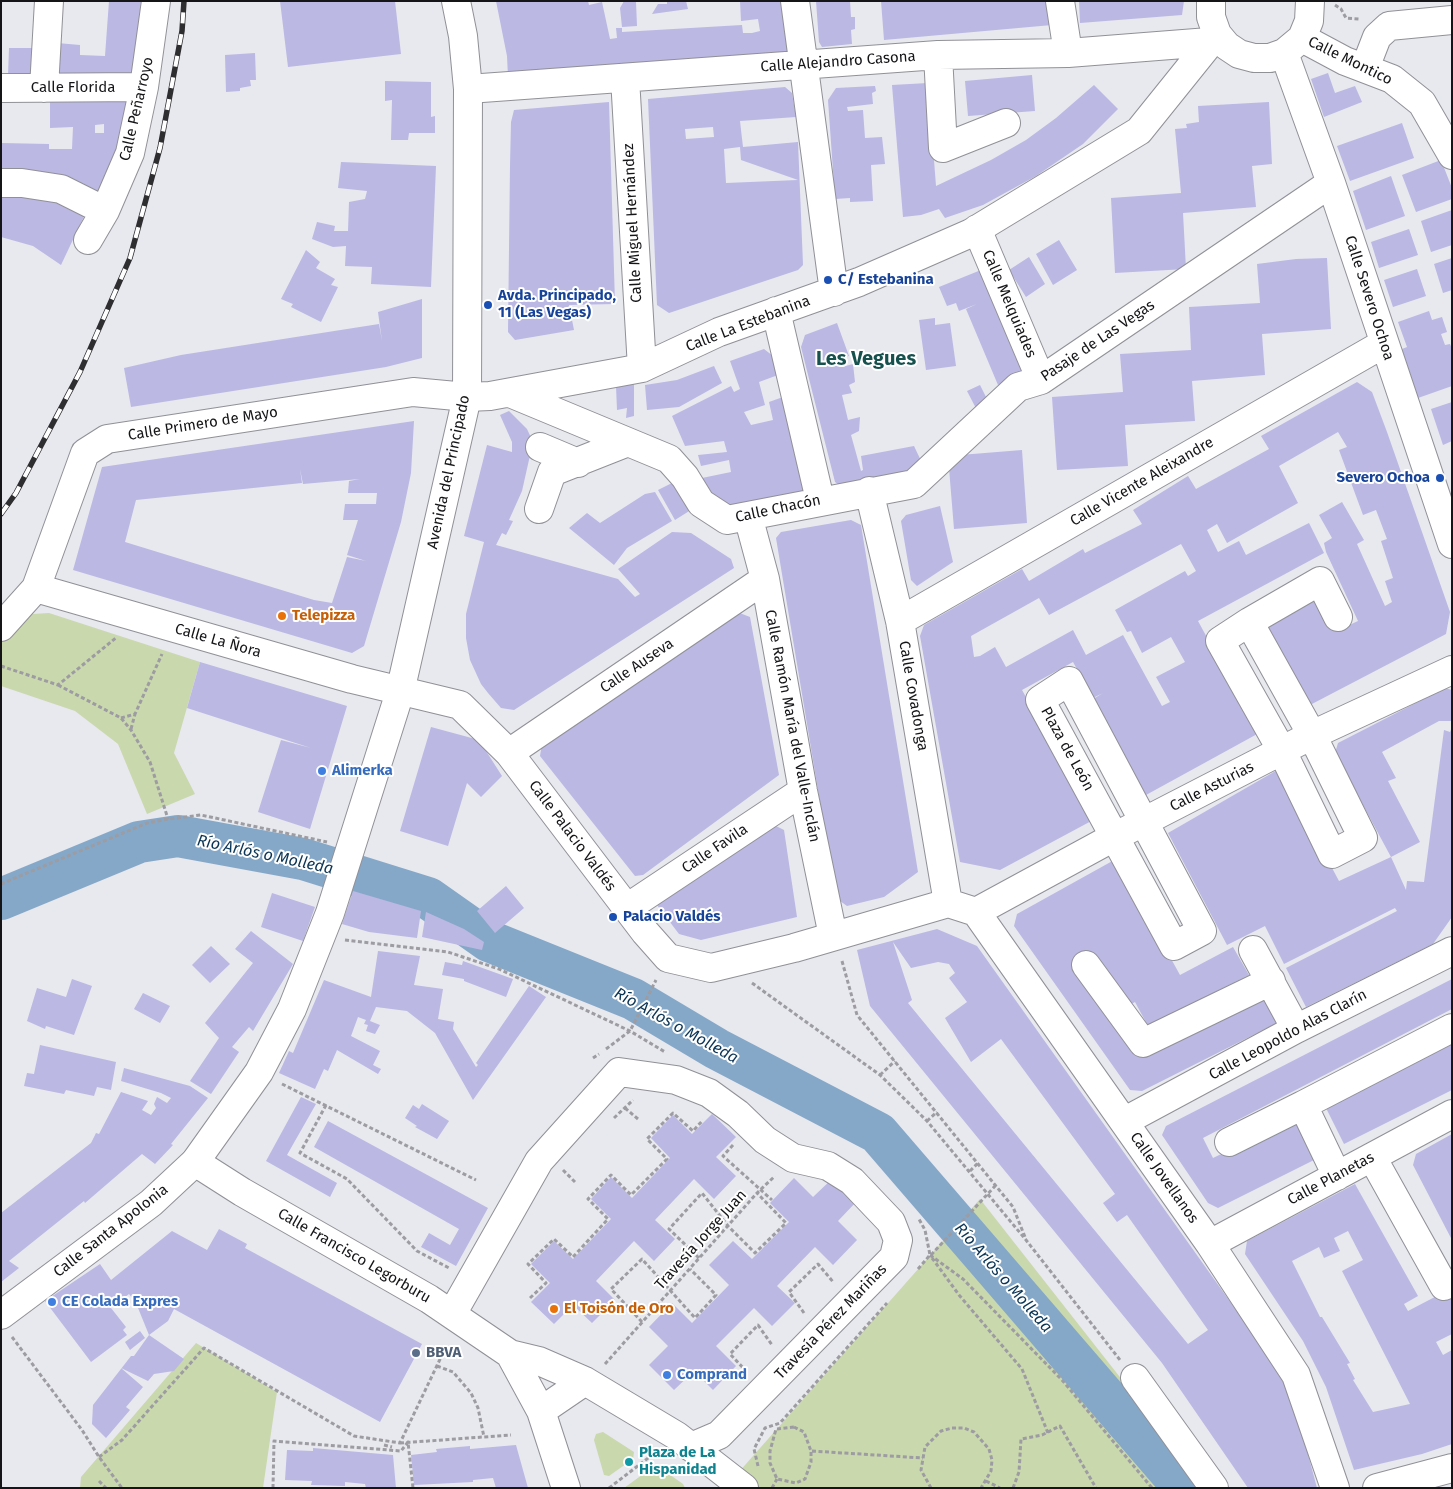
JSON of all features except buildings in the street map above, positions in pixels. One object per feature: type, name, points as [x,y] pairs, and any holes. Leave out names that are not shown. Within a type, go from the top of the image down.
[{"type":"street","points":[[44,88],[49,1]]},
{"type":"street","name":"Calle Peñarroyo","points":[[88,240],[105,211],[130,153],[144,87],[156,1]]},
{"type":"street","name":"Avenida del Principado","points":[[341,855],[400,692],[467,397],[468,90],[464,36],[456,1]]},
{"type":"street","points":[[795,1],[802,65],[834,292]]},
{"type":"street","points":[[1060,1],[1068,52]]},
{"type":"street","points":[[1210,1],[1213,38],[1247,56],[1270,58],[1293,46],[1309,21],[1311,2]]},
{"type":"street","points":[[1365,68],[1377,37],[1389,26],[1452,20]]},
{"type":"street","name":"Calle Alejandro Casona","points":[[468,90],[938,54],[1068,52],[1213,38]]},
{"type":"street","name":"Calle La Estebanina","points":[[467,397],[510,393],[642,368],[719,332],[834,292],[978,229],[1139,130],[1213,38]]},
{"type":"street","name":"Calle Montico","points":[[1293,46],[1365,68],[1392,79],[1422,103],[1452,155]]},
{"type":"street","name":"Calle Severo Ochoa","points":[[1293,46],[1331,183],[1383,344],[1452,544]]},
{"type":"street","points":[[938,54],[943,148],[1006,123]]},
{"type":"street","name":"Calle Miguel Hernández","points":[[625,78],[642,368]]},
{"type":"street","name":"Calle Florida","points":[[1,88],[144,87]]},
{"type":"street","points":[[1,183],[22,183],[61,189],[105,211]]},
{"type":"street","name":"Pasaje de Las Vegas","points":[[869,490],[914,484],[1018,387],[1042,380],[1331,183]]},
{"type":"street","name":"Calle Melquiades","points":[[978,229],[1042,380]]},
{"type":"street","points":[[776,311],[820,500]]},
{"type":"street","name":"Calle Vicente Aleixandre","points":[[900,621],[1383,344]]},
{"type":"street","name":"Calle Primero de Mayo","points":[[36,588],[85,453],[107,439],[413,392],[467,397]]},
{"type":"street","name":"Calle Chacón","points":[[510,393],[669,459],[685,477],[701,503],[727,520],[869,490]]},
{"type":"street","points":[[539,510],[552,472],[628,442]]},
{"type":"street","points":[[540,447],[578,463]]},
{"type":"street","name":"Calle Covadonga","points":[[869,490],[900,621],[948,903]]},
{"type":"street","name":"Calle Ramón María del Valle-Inclán","points":[[748,516],[765,579],[803,791],[833,936]]},
{"type":"street","name":"Calle Auseva","points":[[509,753],[765,579]]},
{"type":"street","points":[[1249,622],[1312,735],[1362,838],[1332,854],[1282,752],[1220,641],[1249,622],[1320,582],[1338,617]]},
{"type":"street","points":[[1,627],[36,588]]},
{"type":"street","name":"Calle La Ñora","points":[[36,588],[400,692]]},
{"type":"street","name":"Calle Asturias","points":[[976,912],[1114,836],[1145,822],[1312,735],[1452,670]]},
{"type":"street","name":"Plaza de León","points":[[1114,836],[1040,700],[1069,681],[1145,822]]},
{"type":"street","name":"Calle Palacio Valdés","points":[[400,692],[460,705],[509,753],[627,908],[668,958]]},
{"type":"street","name":"Calle Favila","points":[[627,908],[803,791]]},
{"type":"street","points":[[1114,836],[1174,946],[1202,931],[1145,822]]},
{"type":"street","name":"Calle Santa Apolonia","points":[[5,1324],[151,1203],[195,1162],[259,1072],[292,1009],[326,924],[341,855]]},
{"type":"street","points":[[668,958],[711,968],[794,948],[948,903],[976,912]]},
{"type":"street","name":"Calle Jovellanos","points":[[976,912],[1210,1244],[1296,1376],[1335,1488]]},
{"type":"street","points":[[1254,950],[1296,1029]]},
{"type":"street","name":"Calle Leopoldo Alas Clarín","points":[[1125,1121],[1296,1029],[1452,951]]},
{"type":"street","points":[[1086,965],[1143,1043],[1271,981]]},
{"type":"street","points":[[1229,1142],[1452,1028]]},
{"type":"street","name":"Travesía Pérez Mariñas","points":[[471,1281],[538,1161],[619,1072],[676,1080],[709,1094],[738,1114],[765,1140],[793,1158],[828,1166],[852,1181],[891,1222],[898,1240],[894,1257],[719,1435],[684,1442]]},
{"type":"street","points":[[1303,1105],[1338,1176]]},
{"type":"street","name":"Calle Planetas","points":[[1210,1244],[1452,1114]]},
{"type":"street","points":[[1372,1157],[1444,1286]]},
{"type":"street","name":"Calle Francisco Legorburu","points":[[195,1162],[242,1192],[452,1314],[510,1354]]},
{"type":"street","points":[[452,1314],[471,1281]]},
{"type":"street","points":[[510,1354],[539,1361],[586,1381],[684,1442],[740,1482]]},
{"type":"street","points":[[510,1354],[541,1411],[566,1488]]},
{"type":"street","points":[[1135,1378],[1214,1488]]},
{"type":"street","points":[[541,1411],[586,1381]]},
{"type":"street","points":[[1377,1488],[1452,1468]]},
{"type":"path","points":[[1311,2],[1334,3],[1342,9],[1346,18],[1354,21],[1361,19]]},
{"type":"path","points":[[58,685],[117,636]]},
{"type":"path","points":[[131,730],[135,714],[162,654]]},
{"type":"path","points":[[1,666],[58,685],[121,718],[131,730],[150,762],[168,819]]},
{"type":"path","points":[[121,718],[135,714]]},
{"type":"path","points":[[1,884],[147,823],[201,814],[284,834],[341,855]]},
{"type":"path","points":[[326,924],[365,944],[448,952],[499,969],[630,1031],[674,1057]]},
{"type":"path","points":[[593,1058],[630,1031],[668,958]]},
{"type":"path","points":[[844,967],[856,1015],[1013,1207],[1026,1240]]},
{"type":"path","points":[[753,986],[880,1075],[927,1121],[970,1170],[1135,1378]]},
{"type":"path","points":[[880,1075],[894,1062]]},
{"type":"path","points":[[259,1072],[476,1180]]},
{"type":"path","points":[[326,1106],[300,1153],[347,1179],[417,1251],[471,1281]]},
{"type":"path","points":[[625,1108],[638,1120]]},
{"type":"path","points":[[927,1121],[936,1112]]},
{"type":"path","points":[[530,1298],[546,1283],[528,1264],[554,1239],[572,1257],[608,1220],[588,1199],[612,1175],[631,1195],[667,1159],[647,1139],[673,1113],[693,1131],[706,1117]]},
{"type":"path","points":[[735,1142],[724,1156],[772,1200]]},
{"type":"path","name":"Travesía Jorge Juan","points":[[586,1381],[607,1362],[757,1193],[793,1158]]},
{"type":"path","points":[[970,1170],[978,1163]]},
{"type":"path","points":[[562,1169],[575,1182]]},
{"type":"path","points":[[917,1270],[989,1195],[996,1185]]},
{"type":"path","points":[[699,1258],[669,1229],[702,1193],[728,1226],[755,1253],[786,1223],[757,1193]]},
{"type":"path","points":[[915,1212],[925,1230],[930,1255],[959,1295],[1022,1369],[1048,1434]]},
{"type":"path","points":[[930,1255],[963,1279],[1062,1380],[1152,1488]]},
{"type":"path","points":[[642,1322],[610,1289],[642,1259],[694,1318],[716,1295],[690,1269]]},
{"type":"path","points":[[807,1317],[789,1292],[818,1264],[836,1285]]},
{"type":"path","points":[[740,1482],[765,1428],[780,1424],[891,1299]]},
{"type":"path","points":[[5,1324],[122,1488]]},
{"type":"path","points":[[749,1374],[730,1354],[758,1325],[776,1349]]},
{"type":"path","points":[[98,1456],[122,1440],[204,1348],[354,1436],[400,1443],[511,1435]]},
{"type":"path","points":[[400,1443],[443,1352]]},
{"type":"path","points":[[437,1366],[453,1372],[471,1392],[478,1408],[484,1437]]},
{"type":"path","points":[[1012,1488],[1019,1472],[1021,1439],[1048,1434],[1060,1426],[1096,1488]]},
{"type":"path","points":[[794,1427],[804,1432],[811,1451],[811,1462],[805,1479],[796,1483],[778,1478],[770,1463],[770,1451],[776,1429],[794,1427]]},
{"type":"path","points":[[931,1488],[921,1470],[925,1446],[941,1431],[964,1428],[974,1432],[989,1449],[992,1460],[991,1471],[981,1488]]},
{"type":"path","points":[[273,1488],[274,1441],[401,1451],[408,1442]]},
{"type":"path","points":[[408,1442],[412,1488]]},
{"type":"path","points":[[609,1488],[684,1442]]},
{"type":"path","points":[[384,1445],[392,1447]]},
{"type":"path","points":[[811,1451],[923,1458]]},
{"type":"path","points":[[772,1488],[778,1478]]},
{"type":"path","points":[[99,1481],[106,1488]]},
{"type":"path","points":[[986,1481],[1000,1488]]},
{"type":"green space","points":[[49,613],[200,662],[174,753],[195,794],[147,814],[118,744],[75,711],[1,686],[1,639],[23,618],[33,614]]},
{"type":"green space","points":[[980,1199],[1207,1488],[758,1488],[738,1473]]},
{"type":"green space","points":[[196,1343],[277,1392],[263,1488],[80,1488],[81,1477]]},
{"type":"green space","points":[[603,1432],[634,1452],[633,1459],[609,1476],[604,1475],[594,1440],[596,1434]]},
{"type":"green space","points":[[653,1467],[659,1467],[683,1484],[685,1488],[624,1488]]},
{"type":"waterway","name":"Río Arlós o Molleda","points":[[1,899],[139,842],[178,836],[303,859],[428,898],[489,941],[633,999],[717,1049],[878,1133],[1184,1488]]},
{"type":"railway","points":[[1,514],[16,493],[80,372],[130,258],[160,148],[182,31],[184,1]]},
{"type":"place","name":"C/ Estebanina","points":[[828,280]]},
{"type":"place","name":"Avda. Principado, 11 (Las Vegas)","points":[[488,305]]},
{"type":"place","name":"Severo Ochoa","points":[[1440,478]]},
{"type":"place","name":"Telepizza","points":[[282,616]]},
{"type":"place","name":"Alimerka","points":[[322,771]]},
{"type":"place","name":"Palacio Valdés","points":[[613,917]]},
{"type":"place","name":"CE Colada Expres","points":[[52,1302]]},
{"type":"place","name":"El Toisón de Oro","points":[[554,1309]]},
{"type":"place","name":"BBVA","points":[[416,1353]]},
{"type":"place","name":"Comprand","points":[[667,1375]]},
{"type":"place","name":"Plaza de La Hispanidad","points":[[629,1462]]},
{"type":"district","name":"Les Vegues","points":[[866,359]]}]
